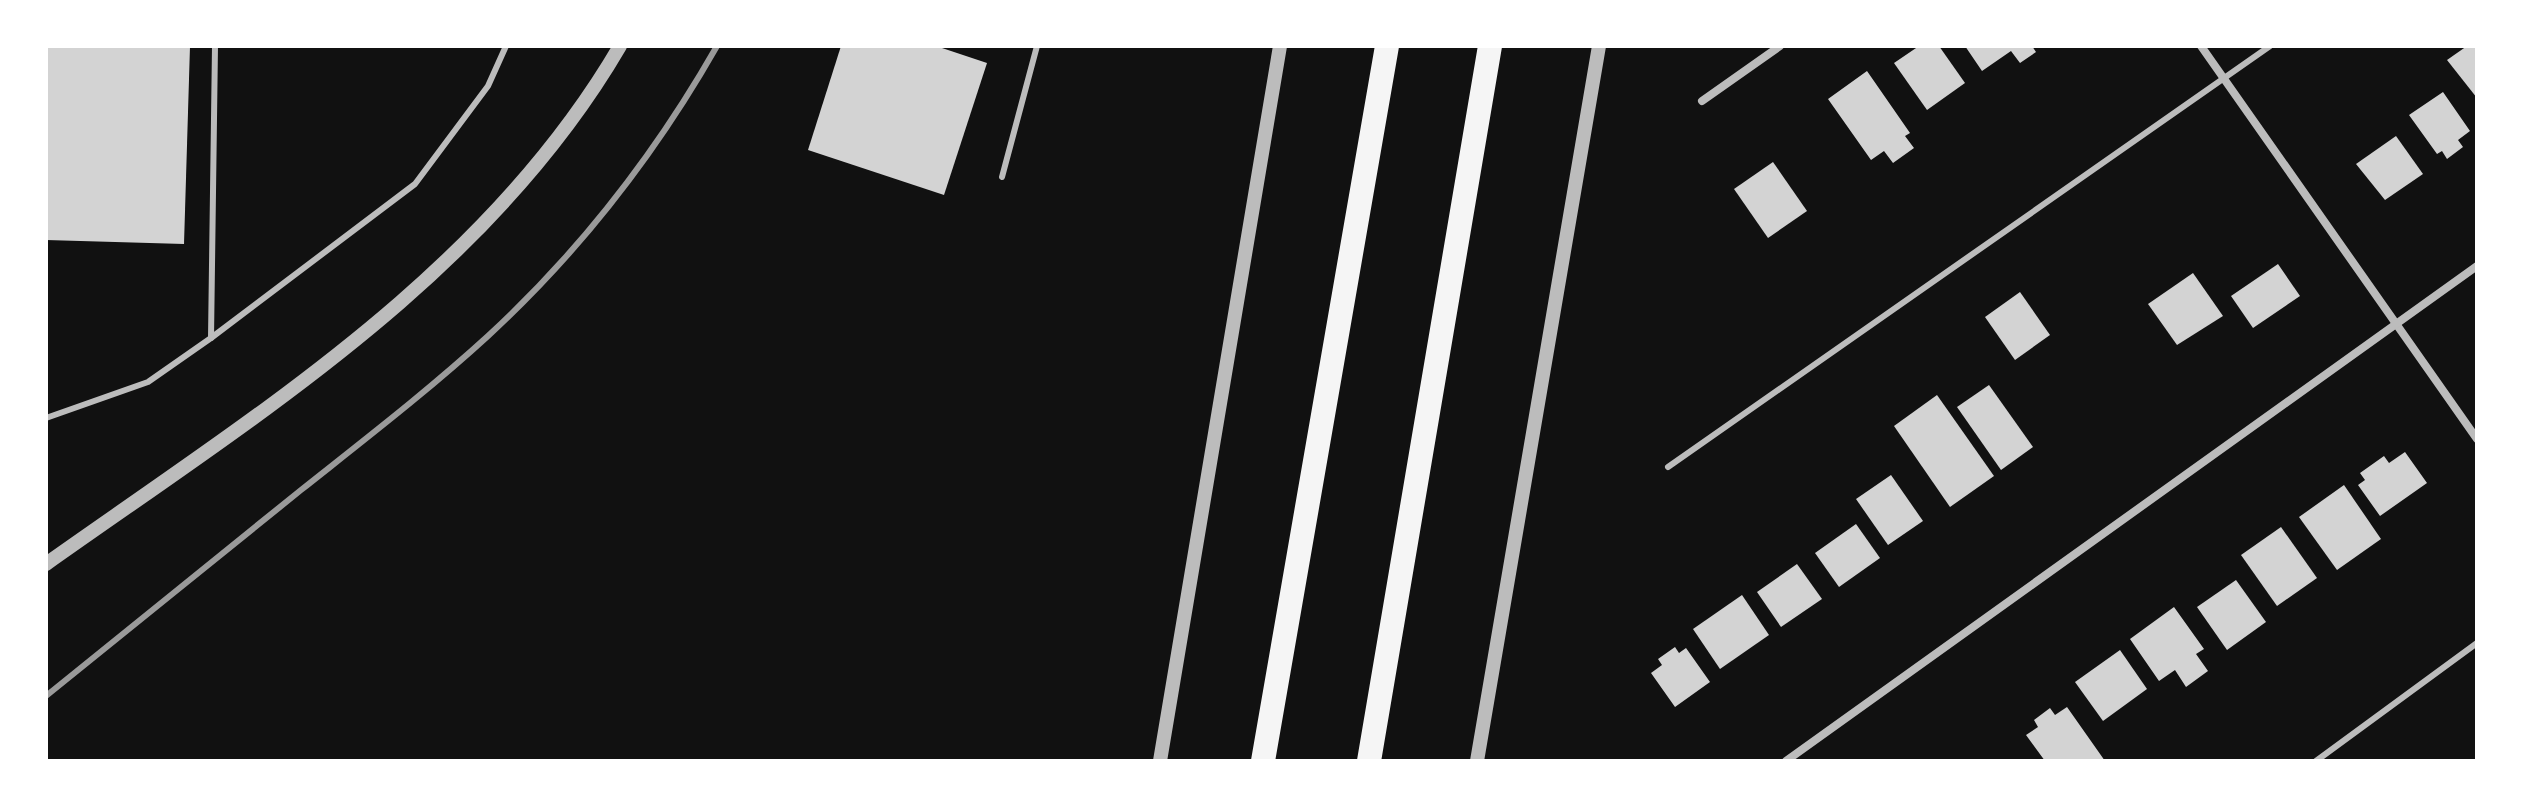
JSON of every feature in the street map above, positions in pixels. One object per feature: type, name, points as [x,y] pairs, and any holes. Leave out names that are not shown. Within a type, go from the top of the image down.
[{"type":"highway","points":[[1263,761],[1387,46]]},
{"type":"highway","points":[[1369,761],[1490,46]]},
{"type":"street","points":[[46,564],[305,381],[376,325],[444,265],[506,200],[563,129],[620,46]]},
{"type":"street","points":[[1160,761],[1280,46]]},
{"type":"street","points":[[1477,761],[1599,46]]},
{"type":"street","points":[[1702,101],[1780,46]]},
{"type":"street","points":[[2201,46],[2477,439]]},
{"type":"street","points":[[1786,761],[2477,266]]},
{"type":"lane","points":[[211,338],[215,46]]},
{"type":"lane","points":[[46,418],[148,382],[415,184],[488,86],[506,46]]},
{"type":"lane","points":[[1002,177],[1037,46]]},
{"type":"lane","points":[[1668,467],[2270,46]]},
{"type":"lane","points":[[2316,761],[2477,643]]},
{"type":"building","points":[[46,46],[190,46],[184,244],[46,240]]},
{"type":"building","points":[[841,46],[936,46],[987,63],[944,195],[808,150]]},
{"type":"building","points":[[1919,46],[1939,46],[1965,83],[1927,110],[1894,63]]},
{"type":"building","points":[[1965,46],[2032,46],[2036,52],[2020,63],[2011,51],[1982,71]]},
{"type":"building","points":[[2467,46],[2477,46],[2477,98],[2447,60]]},
{"type":"building","points":[[1867,71],[1910,133],[1905,136],[1914,148],[1893,163],[1884,151],[1871,160],[1828,99]]},
{"type":"building","points":[[2443,92],[2470,131],[2458,140],[2463,147],[2447,159],[2442,151],[2437,154],[2409,115]]},
{"type":"building","points":[[2396,136],[2423,174],[2385,200],[2356,164]]},
{"type":"building","points":[[1773,162],[1807,211],[1768,238],[1734,189]]},
{"type":"building","points":[[2278,264],[2300,296],[2253,328],[2231,296]]},
{"type":"building","points":[[2193,273],[2223,316],[2177,345],[2148,304]]},
{"type":"building","points":[[2020,292],[2050,335],[2015,360],[1985,317]]},
{"type":"building","points":[[1989,385],[2033,447],[2001,470],[1957,407]]},
{"type":"building","points":[[1937,395],[1994,476],[1950,507],[1894,426]]},
{"type":"building","points":[[2405,452],[2427,483],[2380,516],[2358,485],[2365,480],[2360,473],[2384,456],[2389,463]]},
{"type":"building","points":[[1891,475],[1923,521],[1888,545],[1856,499]]},
{"type":"building","points":[[2344,485],[2381,539],[2337,570],[2299,517]]},
{"type":"building","points":[[1856,524],[1880,558],[1839,587],[1815,553]]},
{"type":"building","points":[[2281,527],[2317,578],[2277,606],[2241,555]]},
{"type":"building","points":[[1797,564],[1822,599],[1781,627],[1757,592]]},
{"type":"building","points":[[2236,580],[2266,622],[2227,650],[2197,607]]},
{"type":"building","points":[[1742,595],[1769,635],[1720,669],[1693,629]]},
{"type":"building","points":[[2174,607],[2204,649],[2196,654],[2208,671],[2186,687],[2175,670],[2159,681],[2130,639]]},
{"type":"building","points":[[1675,647],[1679,653],[1686,648],[1710,682],[1675,707],[1651,673],[1662,665],[1658,659]]},
{"type":"building","points":[[2120,650],[2147,689],[2103,721],[2075,682]]},
{"type":"building","points":[[2067,707],[2105,761],[2045,761],[2026,735],[2038,727],[2034,720],[2050,708],[2055,715]]},
{"type":"railway","points":[[46,696],[420,395],[488,336],[554,270],[614,200],[668,125],[717,46]]}]
